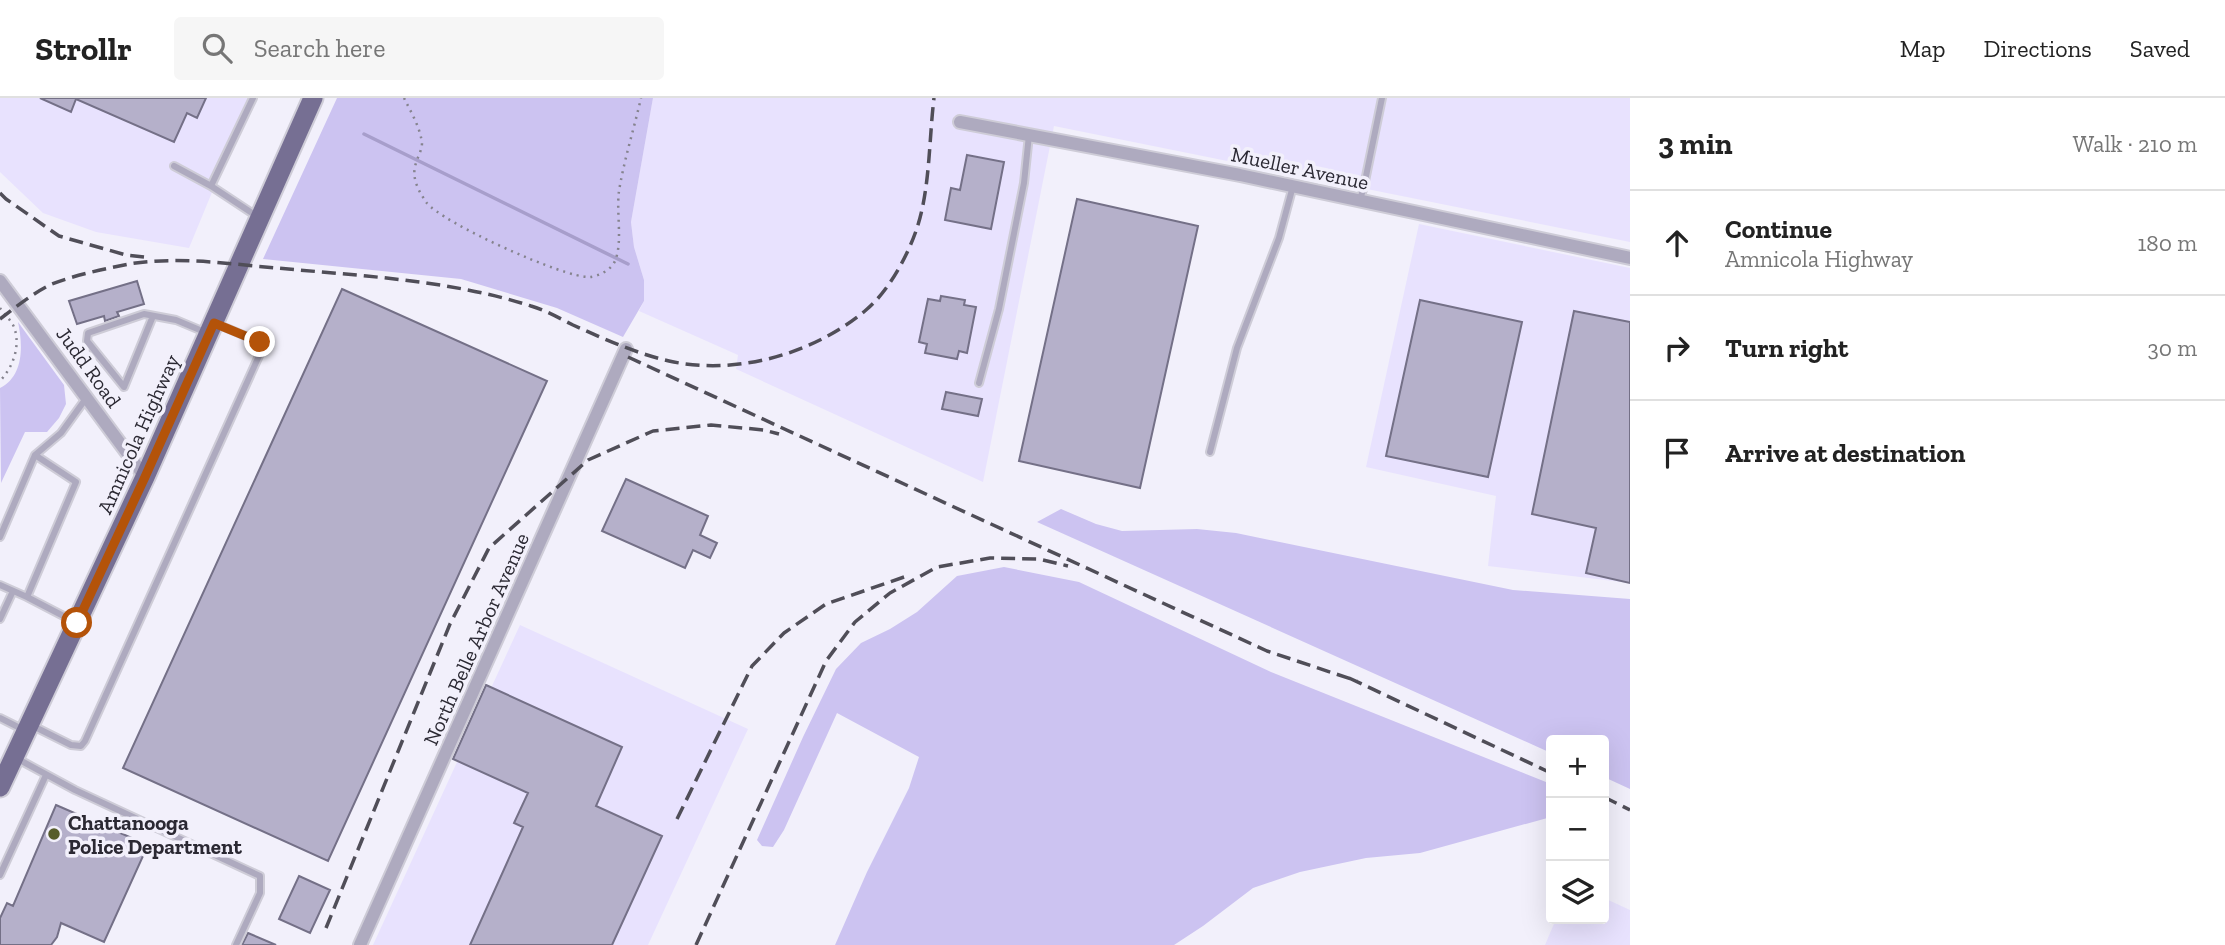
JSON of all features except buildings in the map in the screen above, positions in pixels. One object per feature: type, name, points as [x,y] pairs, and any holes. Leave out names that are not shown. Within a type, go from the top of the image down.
[{"type":"main road","name":"Amnicola Highway","points":[[0,787],[145,477],[313,98]]},
{"type":"street","name":"Mueller Avenue","points":[[960,122],[1293,186],[1630,258]]},
{"type":"street","name":"Judd Road","points":[[0,281],[145,477]]},
{"type":"street","name":"North Belle Arbor Avenue","points":[[360,945],[626,349]]},
{"type":"lane","points":[[211,186],[253,98]]},
{"type":"lane","points":[[1360,200],[1382,98]]},
{"type":"lane","points":[[979,383],[999,309],[1024,183],[1029,135]]},
{"type":"lane","points":[[174,166],[260,218]]},
{"type":"lane","points":[[1210,452],[1237,348],[1279,238],[1293,186]]},
{"type":"lane","points":[[0,718],[80,746],[91,728],[263,347],[260,342],[211,328],[145,314],[88,333],[87,341],[124,387],[153,316]]},
{"type":"lane","points":[[0,537],[35,455],[61,433],[86,397]]},
{"type":"lane","points":[[27,597],[76,482],[35,455]]},
{"type":"lane","points":[[0,585],[77,623]]},
{"type":"lane","points":[[0,619],[13,591]]},
{"type":"lane","points":[[14,757],[75,790],[260,876],[260,893],[236,945]]},
{"type":"lane","points":[[0,875],[46,775]]},
{"type":"path","points":[[404,98],[422,140],[422,148],[413,173],[428,205],[463,228],[573,275],[590,277],[598,276],[615,262],[619,193],[641,98]]},
{"type":"path","points":[[0,308],[13,326],[16,343],[12,365],[0,381]]},
{"type":"shaded area","points":[[0,98],[251,98],[189,248],[96,232],[43,213],[0,172]]},
{"type":"shaded area","points":[[337,98],[653,98],[631,222],[634,247],[644,280],[644,301],[623,337],[557,308],[461,279],[263,259]]},
{"type":"shaded area","points":[[653,98],[1630,98],[1630,242],[1054,126],[983,482],[736,369],[738,355],[639,311],[644,301],[644,280],[634,247],[631,222]]},
{"type":"shaded area","points":[[1419,224],[1630,268],[1630,583],[1488,566],[1496,496],[1366,467]]},
{"type":"shaded area","points":[[18,322],[64,385],[66,404],[47,432],[25,432],[1,483],[0,388],[8,383],[18,368],[21,340]]},
{"type":"shaded area","points":[[1061,509],[1096,524],[1122,531],[1197,529],[1236,533],[1513,590],[1630,599],[1630,789],[1609,779],[1609,735],[1546,735],[1546,751],[1037,522]]},
{"type":"shaded area","points":[[1004,567],[1079,582],[1271,672],[1546,782],[1546,818],[1420,853],[1366,858],[1300,872],[1253,888],[1174,945],[835,945],[867,872],[909,788],[919,757],[837,713],[784,830],[773,847],[762,846],[757,840],[836,669],[861,643],[917,612],[957,576]]},
{"type":"shaded area","points":[[520,625],[748,729],[648,945],[373,945]]},
{"type":"shaded area","points":[[1609,900],[1630,910],[1630,945],[1545,945],[1554,924],[1609,924]]},
{"type":"waterway","points":[[364,134],[628,264]]},
{"type":"railway","points":[[0,319],[52,284],[80,275],[147,262],[203,262],[373,277],[469,290],[536,308],[620,345],[669,361],[721,366],[773,358],[823,339],[845,325],[874,302],[897,272],[921,213],[927,181],[934,98]]},
{"type":"railway","points":[[0,193],[59,236],[126,255],[144,257]]},
{"type":"railway","points":[[628,357],[1267,651],[1357,681]]},
{"type":"railway","points":[[326,928],[450,624],[489,548],[588,460],[653,431],[711,425],[779,434]]},
{"type":"railway","points":[[696,945],[826,661],[855,622],[890,593],[937,567],[990,558],[1039,559],[1068,566]]},
{"type":"railway","points":[[677,819],[752,666],[784,633],[826,604],[907,576]]},
{"type":"railway","points":[[1349,678],[1546,771]]},
{"type":"railway","points":[[1606,798],[1630,810]]},
{"type":"place","name":"Chattanooga Police Department","points":[[54,834]]},
{"type":"route","points":[[77,623],[214,323],[260,342]]}]
